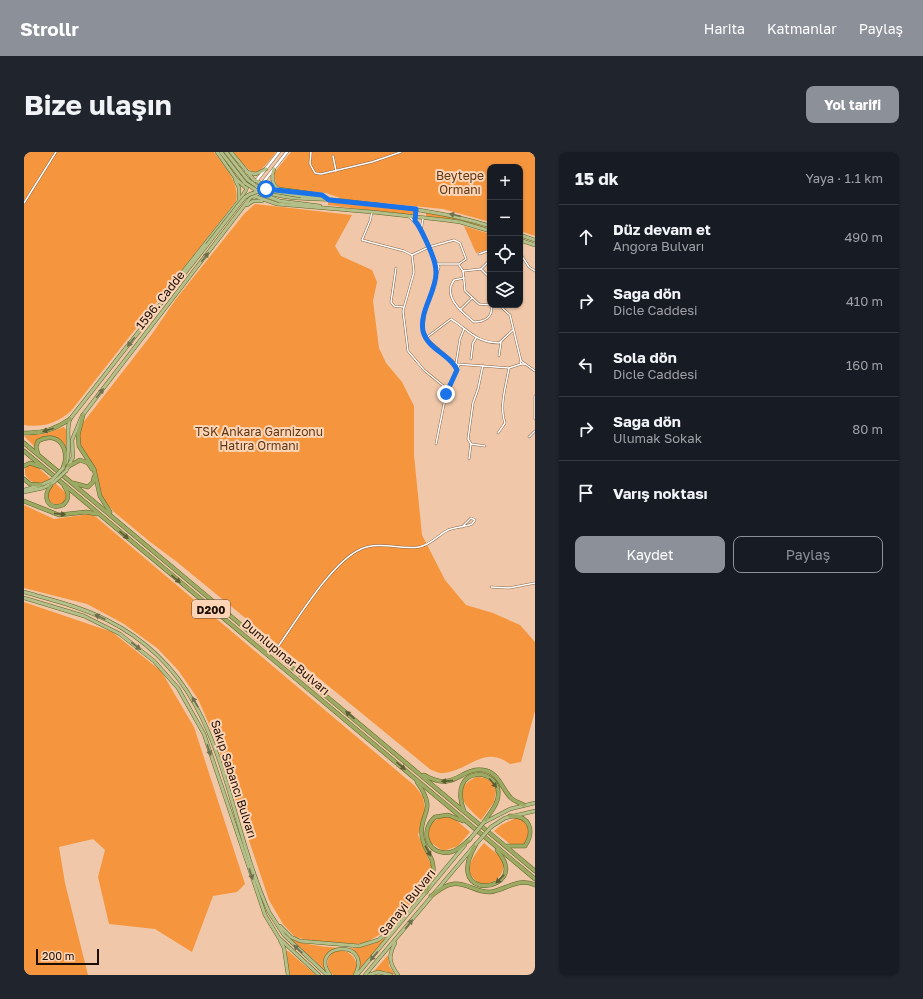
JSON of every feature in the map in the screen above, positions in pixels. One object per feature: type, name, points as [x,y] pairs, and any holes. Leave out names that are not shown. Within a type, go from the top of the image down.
[{"type":"highway","points":[[83,415],[78,435],[79,446],[94,469],[102,501],[117,521]]},
{"type":"highway","points":[[24,433],[37,433],[50,430],[70,418]]},
{"type":"highway","points":[[38,455],[36,447],[38,441],[48,438],[55,439],[61,443],[66,452],[64,469]]},
{"type":"highway","name":"Dumlupınar Bulvarı","points":[[24,443],[275,651],[535,871]]},
{"type":"highway","name":"Dumlupınar Bulvarı","points":[[24,451],[535,879]]},
{"type":"highway","points":[[69,466],[77,460],[86,462],[92,469],[94,479],[88,487],[70,482]]},
{"type":"highway","points":[[24,466],[30,463],[45,468]]},
{"type":"highway","points":[[24,479],[30,484],[41,485]]},
{"type":"highway","points":[[52,482],[46,491],[46,500],[52,506],[60,506],[66,503],[68,498],[66,489],[61,482]]},
{"type":"highway","points":[[24,501],[59,515],[86,512],[101,516]]},
{"type":"highway","points":[[416,771],[433,780],[445,782],[456,780],[473,771],[488,771],[495,776],[510,798],[524,805]]},
{"type":"highway","points":[[413,776],[426,795],[428,802],[422,836],[432,860],[434,870],[426,892]]},
{"type":"highway","points":[[465,812],[459,794],[462,785],[472,776],[486,776],[494,782],[499,796],[495,806],[484,822]]},
{"type":"highway","points":[[468,823],[452,816],[440,815],[429,823],[426,832],[427,838],[435,849],[444,852],[457,850],[470,839]]},
{"type":"highway","points":[[505,846],[525,846],[532,839],[534,834],[533,826],[528,820],[522,817],[510,816]]},
{"type":"highway","points":[[476,844],[468,858],[467,871],[474,882],[486,886],[498,882],[505,874],[506,869],[504,861],[494,846]]},
{"type":"highway","points":[[431,896],[444,887],[454,884],[488,892],[512,883],[527,882],[535,885]]},
{"type":"main road","points":[[217,152],[233,174],[252,195],[265,201],[287,206],[324,207]]},
{"type":"main road","points":[[221,152],[246,181],[265,194],[280,201],[372,212],[415,219],[460,222],[487,230]]},
{"type":"main road","points":[[226,152],[246,181]]},
{"type":"main road","points":[[231,152],[245,171],[261,185],[279,190],[322,195],[329,200]]},
{"type":"main road","points":[[279,152],[282,154],[287,153]]},
{"type":"main road","name":"1596. Cadde","points":[[164,300],[170,288],[239,201],[248,183],[255,180],[266,169],[279,152]]},
{"type":"main road","name":"1596. Cadde","points":[[64,469],[68,456],[70,418],[241,202],[252,195],[261,192],[261,185],[287,153]]},
{"type":"main road","points":[[245,171],[256,174],[266,169]]},
{"type":"main road","points":[[274,169],[272,176],[273,182],[279,190]]},
{"type":"main road","points":[[233,174],[239,188],[239,201]]},
{"type":"main road","points":[[265,201],[262,193],[268,188]]},
{"type":"main road","points":[[252,195],[262,190],[329,200],[424,210],[456,215],[487,225]]},
{"type":"main road","points":[[265,194],[288,198],[329,200]]},
{"type":"main road","name":"1596. Cadde","points":[[64,469],[69,466],[73,455],[72,440],[83,415],[239,214],[252,195]]},
{"type":"main road","points":[[239,214],[251,202],[265,201]]},
{"type":"main road","points":[[415,219],[416,209]]},
{"type":"main road","points":[[423,219],[424,210]]},
{"type":"main road","points":[[228,215],[234,214],[234,220]]},
{"type":"main road","points":[[523,236],[535,240]]},
{"type":"main road","points":[[523,241],[535,245]]},
{"type":"main road","points":[[69,425],[78,424],[76,419],[70,418]]},
{"type":"main road","points":[[24,491],[52,482],[64,469]]},
{"type":"main road","points":[[24,491],[52,482]]},
{"type":"main road","name":"Sakıp Sabancı Bulvarı","points":[[24,592],[90,612],[126,630],[160,656],[183,683],[209,730],[262,895],[275,921],[290,942],[329,975]]},
{"type":"main road","name":"Sakıp Sabancı Bulvarı","points":[[24,598],[84,616],[120,634],[154,661],[178,688],[204,734],[265,915],[277,935],[291,950],[320,975]]},
{"type":"main road","points":[[484,822],[502,812],[534,803]]},
{"type":"main road","name":"Sanayi Bulvarı","points":[[365,975],[491,827],[510,816],[526,812],[535,812]]},
{"type":"main road","name":"Sanayi Bulvarı","points":[[356,975],[484,822]]},
{"type":"main road","points":[[275,921],[291,937],[300,941],[350,946],[359,946],[373,942],[400,924]]},
{"type":"main road","points":[[277,935],[284,948],[288,975]]},
{"type":"main road","points":[[398,938],[391,950],[389,960],[398,975]]},
{"type":"main road","points":[[329,975],[325,965],[326,959],[332,951],[343,948],[351,951],[358,959],[356,975]]},
{"type":"main road","points":[[369,975],[378,972],[391,975]]},
{"type":"street","points":[[24,203],[56,152]]},
{"type":"street","points":[[311,152],[310,164],[315,173],[321,174],[401,152]]},
{"type":"street","points":[[333,156],[336,171]]},
{"type":"street","points":[[372,212],[362,240],[404,251],[412,255]]},
{"type":"street","points":[[415,219],[439,268],[423,318],[423,330],[426,338],[455,364],[509,368],[521,362]]},
{"type":"street","points":[[421,230],[423,219]]},
{"type":"street","points":[[412,255],[429,247],[454,240],[458,241],[466,259],[459,264],[435,264]]},
{"type":"street","points":[[479,254],[487,251]]},
{"type":"street","points":[[412,255],[414,272],[403,307],[403,325],[408,351],[424,370],[447,389]]},
{"type":"street","points":[[433,256],[436,274]]},
{"type":"street","points":[[523,258],[529,267],[535,271]]},
{"type":"street","points":[[463,271],[480,269],[487,263]]},
{"type":"street","points":[[459,264],[463,271],[465,291],[479,304],[487,305]]},
{"type":"street","points":[[436,268],[446,265]]},
{"type":"street","points":[[396,268],[391,302],[394,306],[403,307]]},
{"type":"street","points":[[480,269],[487,275]]},
{"type":"street","points":[[464,278],[454,280],[451,286],[453,302],[460,310],[474,322],[478,322],[488,318],[492,311],[492,308]]},
{"type":"street","points":[[460,310],[472,298]]},
{"type":"street","points":[[503,308],[510,314],[521,362]]},
{"type":"street","points":[[426,338],[451,319],[476,338],[490,343],[501,342]]},
{"type":"street","points":[[457,370],[455,364],[460,339],[464,329]]},
{"type":"street","points":[[499,356],[501,342],[513,330]]},
{"type":"street","points":[[471,359],[473,343],[476,338]]},
{"type":"street","points":[[521,362],[526,364],[535,372]]},
{"type":"street","points":[[436,444],[447,389],[459,365]]},
{"type":"street","points":[[469,459],[471,444],[468,439],[473,403],[478,389],[483,365]]},
{"type":"street","points":[[498,433],[505,423],[503,417],[504,399],[509,368]]},
{"type":"street","points":[[535,396],[535,419]]},
{"type":"street","points":[[529,437],[535,431]]},
{"type":"street","points":[[471,444],[485,446]]},
{"type":"street","points":[[275,651],[343,560],[362,549],[374,546],[419,547],[430,542],[448,530],[462,527],[472,524],[475,520],[471,518],[462,527]]},
{"type":"street","points":[[491,587],[509,588],[535,583]]},
{"type":"green space","points":[[24,152],[214,152],[230,175],[236,187],[237,194],[236,201],[71,411],[60,419],[49,424],[37,426],[24,425]]},
{"type":"green space","points":[[233,152],[276,152],[259,171],[254,172],[250,171]]},
{"type":"green space","name":"Beytepe Ormanı","points":[[291,152],[535,152],[535,236],[523,232],[523,164],[487,164],[487,221],[443,209],[343,199],[326,193],[280,189],[276,184],[274,173]]},
{"type":"green space","points":[[328,202],[414,211],[413,216],[328,205]]},
{"type":"green space","name":"TSK Ankara Garnizonu Hatıra Ormanı","points":[[255,204],[352,215],[335,246],[341,256],[372,270],[377,282],[373,301],[379,348],[386,363],[402,382],[414,406],[414,455],[422,535],[445,580],[466,605],[493,613],[520,625],[535,642],[535,711],[521,762],[510,764],[501,759],[492,757],[476,760],[452,771],[439,773],[431,770],[177,562],[149,541],[114,512],[101,497],[94,467],[81,448],[79,435],[82,424],[152,334],[176,299],[244,214]]},
{"type":"green space","points":[[426,212],[471,222],[487,228],[459,220],[426,217]]},
{"type":"green space","points":[[464,226],[487,233],[487,250],[476,253]]},
{"type":"green space","points":[[64,427],[66,430],[66,448],[54,437],[36,442],[35,447],[24,436],[44,434]]},
{"type":"green space","points":[[28,465],[35,465],[51,479],[40,483],[33,482],[27,478],[25,474],[25,469]]},
{"type":"green space","points":[[55,483],[65,492],[67,497],[64,503],[56,505],[50,502],[47,494]]},
{"type":"green space","points":[[24,505],[54,519],[90,514],[96,517],[415,786],[423,797],[425,810],[418,835],[431,865],[431,875],[426,885],[389,929],[367,942],[357,944],[330,943],[295,937],[283,924],[269,900],[213,733],[198,699],[178,670],[157,648],[124,624],[87,604],[24,588]]},
{"type":"green space","points":[[24,602],[112,632],[161,671],[194,727],[245,884],[237,892],[213,896],[192,952],[155,929],[109,924],[98,877],[105,850],[93,839],[59,847],[65,883],[88,975],[24,975]]},
{"type":"green space","points":[[476,777],[489,780],[496,791],[494,802],[481,820],[465,804],[461,793],[468,782]]},
{"type":"green space","points":[[446,816],[456,820],[470,832],[458,846],[443,851],[430,842],[429,829],[437,819]]},
{"type":"green space","points":[[516,818],[521,819],[531,827],[531,837],[525,844],[510,844],[494,831],[501,825]]},
{"type":"green space","points":[[484,843],[498,855],[503,865],[503,870],[498,878],[495,881],[485,885],[472,877],[470,872],[472,861]]},
{"type":"green space","points":[[389,935],[360,970],[358,958],[348,950],[342,948],[357,948],[374,943]]},
{"type":"green space","points":[[290,938],[313,945],[342,948],[338,948],[330,952],[324,965],[325,970]]},
{"type":"green space","points":[[286,951],[288,951],[316,975],[289,975]]},
{"type":"green space","points":[[335,951],[343,951],[352,955],[357,965],[354,975],[333,975],[330,972],[328,959]]},
{"type":"green space","points":[[388,955],[389,966],[395,975],[385,971],[374,971]]},
{"type":"route","points":[[266,189],[268,188],[322,195],[329,200],[404,209],[416,209],[415,221],[421,230],[433,256],[436,274],[424,314],[423,332],[426,338],[454,364],[457,370],[446,394]]}]
